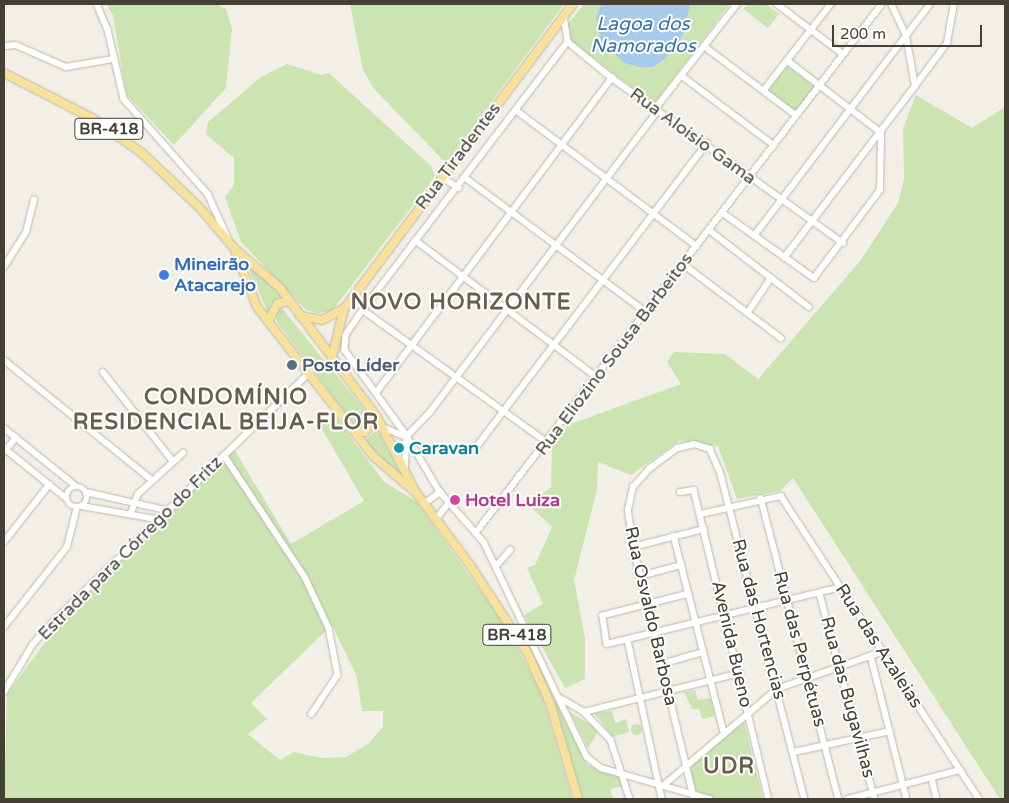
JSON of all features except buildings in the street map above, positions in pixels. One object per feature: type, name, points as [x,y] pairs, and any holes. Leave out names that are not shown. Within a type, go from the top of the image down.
[{"type":"main road","name":"Rua Tiradentes","points":[[332,357],[344,309],[573,4]]},
{"type":"main road","name":"BR-418","points":[[4,72],[92,118],[142,154],[200,207],[232,247],[263,270],[289,301],[377,417],[415,491],[498,605],[539,675],[578,799]]},
{"type":"main road","name":"BR-418","points":[[232,247],[252,298],[373,456],[415,491]]},
{"type":"main road","points":[[269,320],[277,304],[289,301]]},
{"type":"main road","name":"Rua Tiradentes","points":[[300,316],[322,320],[344,309]]},
{"type":"main road","points":[[352,430],[365,432],[377,417]]},
{"type":"street","points":[[97,4],[124,99],[208,194],[232,247]]},
{"type":"street","points":[[405,469],[407,436],[456,378],[737,4]]},
{"type":"street","points":[[764,90],[831,4]]},
{"type":"street","name":"Rua Eliozino Sousa Barbeitos","points":[[476,531],[598,378],[646,312],[882,4]]},
{"type":"street","points":[[891,4],[906,36],[915,86]]},
{"type":"street","points":[[754,236],[930,4]]},
{"type":"street","points":[[784,258],[810,221],[881,132],[947,43],[954,4]]},
{"type":"street","points":[[780,5],[842,54]]},
{"type":"street","points":[[564,16],[568,42],[467,178],[415,240],[364,310],[346,335],[345,350],[407,436],[440,492],[476,531],[497,565],[587,757],[601,768],[661,784],[693,797],[710,799]]},
{"type":"street","name":"Rua Aloisio Gama","points":[[568,42],[612,78],[707,144],[781,200],[843,243]]},
{"type":"street","points":[[4,46],[16,45],[66,66],[114,59]]},
{"type":"street","points":[[704,46],[796,116]]},
{"type":"street","points":[[787,61],[881,132]]},
{"type":"street","points":[[682,76],[774,146]]},
{"type":"street","points":[[376,394],[612,78]]},
{"type":"street","points":[[517,111],[605,179],[697,246]]},
{"type":"street","points":[[723,213],[814,278],[843,243],[880,190],[881,132]]},
{"type":"street","points":[[474,450],[602,279],[707,144]]},
{"type":"street","points":[[442,177],[459,188]]},
{"type":"street","points":[[467,178],[646,312]]},
{"type":"street","points":[[4,267],[26,232],[34,200]]},
{"type":"street","points":[[709,230],[809,307]]},
{"type":"street","points":[[415,240],[506,311],[598,378]]},
{"type":"street","points":[[683,264],[781,338]]},
{"type":"street","points":[[748,312],[772,278]]},
{"type":"street","points":[[364,310],[547,442]]},
{"type":"street","points":[[4,360],[152,480]]},
{"type":"street","points":[[103,372],[173,461]]},
{"type":"street","name":"Estrada para Córrego do Fritz","points":[[4,692],[33,644],[156,519],[310,372]]},
{"type":"street","points":[[383,427],[407,436]]},
{"type":"street","points":[[4,428],[86,492],[166,510]]},
{"type":"street","points":[[16,438],[4,450],[80,507],[131,513],[156,519]]},
{"type":"street","name":"Rua das Hortencias","points":[[702,445],[716,460],[730,506],[805,799]]},
{"type":"street","name":"Rua Osvaldo Barbosa","points":[[693,797],[633,547],[628,510],[633,487],[678,448],[702,445]]},
{"type":"street","points":[[131,513],[133,503],[152,480],[183,452]]},
{"type":"street","points":[[224,455],[305,578],[329,628],[338,675],[312,714]]},
{"type":"street","points":[[4,542],[49,485]]},
{"type":"street","points":[[66,498],[76,486]]},
{"type":"street","name":"Avenida Bueno","points":[[680,492],[694,490],[701,514],[769,799]]},
{"type":"street","points":[[4,627],[67,547],[86,492]]},
{"type":"street","points":[[424,504],[440,492]]},
{"type":"street","name":"Rua das Azaleias","points":[[761,498],[777,494],[884,651],[979,799]]},
{"type":"street","points":[[701,514],[761,498]]},
{"type":"street","name":"Rua das Perpétuas","points":[[761,498],[839,799]]},
{"type":"street","points":[[436,519],[450,502]]},
{"type":"street","points":[[633,547],[704,529]]},
{"type":"street","points":[[674,536],[724,732]]},
{"type":"street","points":[[497,565],[510,550]]},
{"type":"street","points":[[640,576],[682,565]]},
{"type":"street","points":[[689,594],[604,616],[604,630],[611,644],[757,608],[788,603],[841,587]]},
{"type":"street","name":"Rua das Bugavilhas","points":[[820,594],[843,667],[875,796]]},
{"type":"street","points":[[628,640],[640,700],[661,784],[662,799]]},
{"type":"street","points":[[661,784],[685,767],[747,711],[778,689],[884,651]]},
{"type":"street","points":[[662,664],[703,652]]},
{"type":"street","points":[[871,656],[907,799]]},
{"type":"street","points":[[584,712],[640,700],[740,673]]},
{"type":"street","points":[[560,698],[584,712],[611,740],[630,799]]},
{"type":"street","points":[[794,752],[862,738],[890,730]]},
{"type":"street","points":[[848,799],[875,796],[903,784],[960,770]]},
{"type":"street","points":[[932,778],[937,799]]},
{"type":"green space","points":[[106,4],[216,4],[226,9],[232,29],[226,88],[174,145],[126,94],[113,15]]},
{"type":"green space","points":[[350,4],[564,4],[446,163],[374,89],[363,70]]},
{"type":"green space","points":[[584,4],[730,4],[654,104],[572,42],[567,25]]},
{"type":"green space","points":[[748,4],[766,4],[779,14],[768,28],[743,9]]},
{"type":"green space","points":[[287,64],[322,75],[329,73],[431,166],[435,176],[332,311],[318,313],[306,310],[241,242],[225,197],[234,185],[234,158],[206,134],[208,122],[261,77]]},
{"type":"green space","points":[[786,65],[815,87],[795,112],[767,91]]},
{"type":"green space","points":[[916,95],[972,128],[1005,107],[1005,799],[1000,799],[793,478],[780,491],[737,499],[718,446],[679,441],[631,475],[598,462],[597,490],[574,580],[585,638],[585,679],[565,688],[524,615],[543,604],[527,568],[535,565],[552,527],[528,504],[551,487],[552,446],[568,425],[681,384],[667,362],[674,352],[725,354],[758,379],[861,260],[898,203],[904,179],[903,128]]},
{"type":"green space","points":[[246,262],[281,296],[271,303],[268,313]]},
{"type":"green space","points":[[282,308],[370,417],[362,428],[354,424],[277,322],[276,314]]},
{"type":"green space","points":[[334,415],[384,482],[416,501],[508,629],[542,695],[572,799],[4,799],[7,694],[69,610],[234,449],[291,544],[364,501],[319,424]],"holes":[[[332,625],[357,677],[362,711],[383,711],[383,727],[368,744],[346,757],[321,758],[294,752],[280,760],[248,734],[267,719],[251,703]]]},
{"type":"green space","points":[[377,429],[398,468],[403,479],[364,442]]},
{"type":"green space","points":[[695,690],[698,700],[711,698],[715,716],[702,719],[699,709],[692,709],[684,692]]},
{"type":"green space","points":[[554,703],[562,708],[587,765],[622,776],[624,786],[610,789],[613,799],[583,799]]},
{"type":"green space","points":[[612,711],[615,723],[626,719],[629,732],[613,737],[594,713]]},
{"type":"green space","points":[[570,712],[599,730],[588,748]]},
{"type":"green space","points":[[744,721],[763,799],[717,799],[694,793],[689,773],[693,765]]},
{"type":"green space","points":[[636,723],[642,729],[636,735],[630,729]]},
{"type":"water","name":"Lagoa dos Namorados","points":[[602,4],[690,4],[683,35],[665,59],[653,67],[639,67],[625,63],[601,42],[596,17]]},
{"type":"place","name":"Mineirão Atacarejo","points":[[164,275]]},
{"type":"place","name":"Posto Líder","points":[[292,365]]},
{"type":"place","name":"Caravan","points":[[399,448]]},
{"type":"place","name":"Hotel Luiza","points":[[455,500]]},
{"type":"district","name":"NOVO HORIZONTE","points":[[461,303]]},
{"type":"district","name":"CONDOMÍNIO RESIDENCIAL BEIJA-FLOR","points":[[226,410]]},
{"type":"district","name":"UDR","points":[[729,767]]}]
